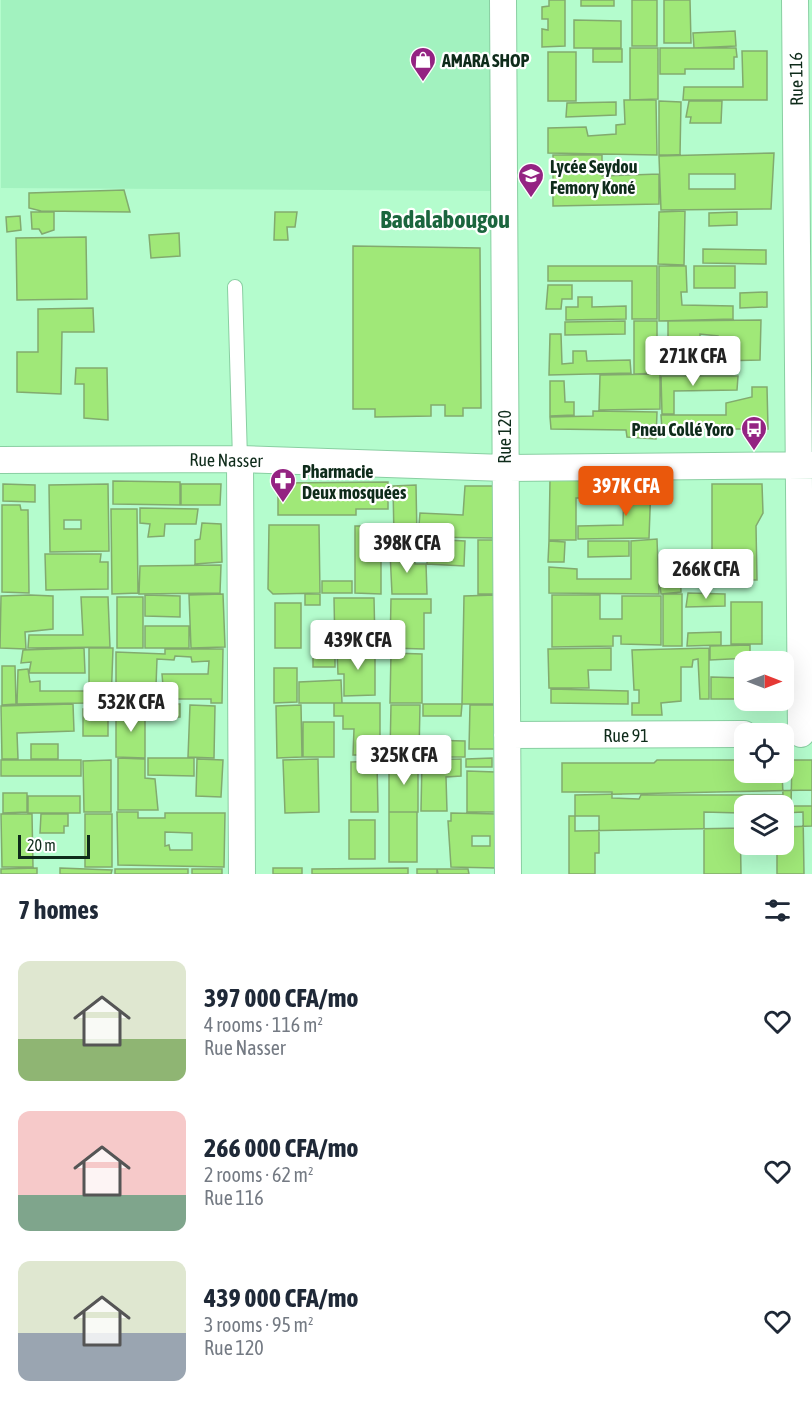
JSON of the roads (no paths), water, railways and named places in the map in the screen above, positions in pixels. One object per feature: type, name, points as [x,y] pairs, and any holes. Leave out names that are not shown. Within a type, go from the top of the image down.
[{"type":"street","name":"Rue 120","points":[[503,0],[508,874]]},
{"type":"street","name":"Rue 116","points":[[795,0],[806,465],[799,734]]},
{"type":"street","name":"Rue Nasser","points":[[0,460],[240,459],[505,468],[806,465]]},
{"type":"street","points":[[240,459],[242,874]]},
{"type":"street","name":"Rue 91","points":[[507,735],[734,734]]},
{"type":"lane","points":[[236,287],[240,459]]},
{"type":"place","name":"AMARA SHOP","points":[[423,83]]},
{"type":"place","name":"Lycée Seydou Femory Koné","points":[[531,199]]},
{"type":"place","name":"Pneu Collé Yoro","points":[[754,452]]},
{"type":"place","name":"Pharmacie Deux mosquées","points":[[283,504]]},
{"type":"district","name":"Badalabougou","points":[[445,219]]}]
